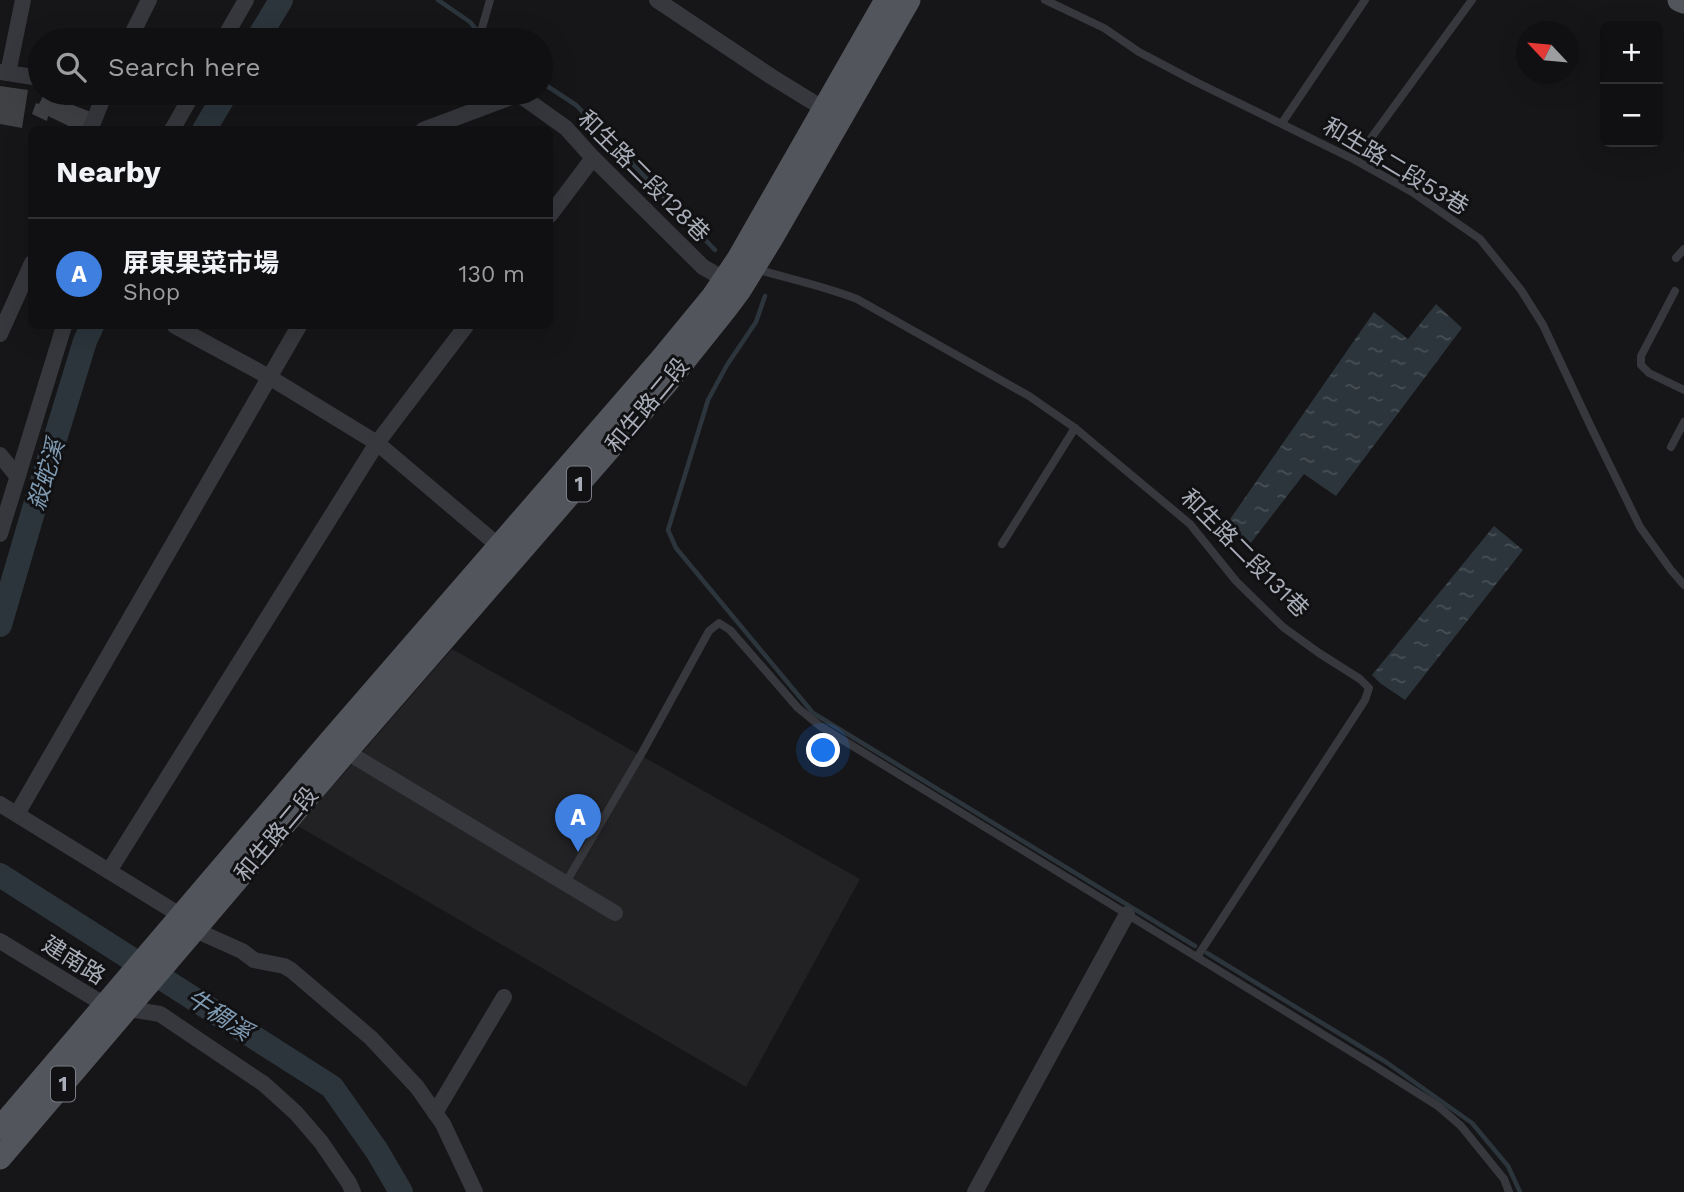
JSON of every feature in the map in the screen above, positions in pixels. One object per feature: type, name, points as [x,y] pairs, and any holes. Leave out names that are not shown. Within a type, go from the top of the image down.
[{"type":"main road","name":"和生路二段","points":[[739,274],[824,108],[886,0]]},
{"type":"main road","name":"和生路二段","points":[[183,923],[507,553],[665,385],[739,274],[909,0]]},
{"type":"main road","points":[[1679,0],[1684,2]]},
{"type":"main road","name":"1","points":[[0,1128],[112,1006],[183,923]]},
{"type":"main road","name":"1","points":[[0,1158],[112,1006]]},
{"type":"street","points":[[23,0],[4,72],[28,76]]},
{"type":"street","points":[[136,28],[149,0]]},
{"type":"street","points":[[230,28],[246,0]]},
{"type":"street","points":[[657,0],[772,77],[824,108]]},
{"type":"street","points":[[92,126],[100,105]]},
{"type":"street","points":[[174,126],[186,105]]},
{"type":"street","points":[[433,126],[487,105]]},
{"type":"street","name":"和生路二段128巷","points":[[534,105],[566,128],[703,267],[739,274]]},
{"type":"street","points":[[553,211],[593,158]]},
{"type":"street","points":[[0,334],[28,272]]},
{"type":"street","points":[[0,534],[63,329]]},
{"type":"street","points":[[181,329],[269,377],[377,443],[507,553]]},
{"type":"street","points":[[17,814],[297,329]]},
{"type":"street","points":[[109,871],[377,443],[464,329]]},
{"type":"street","points":[[0,455],[17,476]]},
{"type":"street","points":[[338,746],[615,914]]},
{"type":"street","points":[[0,804],[109,871],[183,923],[242,951],[254,960],[291,970],[371,1038],[416,1087],[443,1124],[475,1192]]},
{"type":"street","points":[[975,1192],[1127,914]]},
{"type":"street","name":"建南路","points":[[0,941],[112,1006]]},
{"type":"street","points":[[435,1113],[505,997]]},
{"type":"street","points":[[112,1006],[160,1014],[264,1084],[296,1113],[321,1142],[353,1192]]},
{"type":"lane","points":[[482,28],[490,0]]},
{"type":"lane","name":"和生路二段53巷","points":[[1045,0],[1104,28],[1139,52],[1355,160],[1412,192],[1480,239],[1521,290],[1543,326],[1640,527],[1684,585]]},
{"type":"lane","points":[[1282,123],[1365,0]]},
{"type":"lane","points":[[1355,160],[1472,0]]},
{"type":"lane","points":[[1676,258],[1684,249]]},
{"type":"lane","name":"和生路二段131巷","points":[[739,274],[789,279],[830,288],[857,299],[1029,396],[1074,428],[1190,524],[1236,581],[1283,627],[1360,679],[1369,688],[1365,700],[1197,957]]},
{"type":"lane","points":[[1675,291],[1641,356],[1641,365],[1649,373],[1684,390]]},
{"type":"lane","points":[[1671,447],[1684,422]]},
{"type":"lane","points":[[1002,544],[1074,428]]},
{"type":"lane","points":[[565,884],[709,631],[719,623],[730,630],[798,708],[820,726],[1438,1106],[1467,1133],[1504,1179],[1509,1192]]},
{"type":"shaded area","points":[[452,649],[860,879],[746,1087],[298,826]]},
{"type":"water","points":[[1436,304],[1462,328],[1336,496],[1304,474],[1250,544],[1226,525],[1374,312],[1408,339]]},
{"type":"water","points":[[1494,526],[1523,550],[1405,700],[1372,675]]},
{"type":"building","points":[[0,86],[28,90],[22,128],[0,124]]},
{"type":"building","points":[[35,105],[73,105],[91,112],[86,126],[69,126],[48,116],[47,121],[32,114]]},
{"type":"waterway","name":"殺蛇溪","points":[[264,28],[281,0]]},
{"type":"waterway","points":[[438,0],[475,28]]},
{"type":"waterway","points":[[553,90],[576,105],[715,250]]},
{"type":"waterway","name":"殺蛇溪","points":[[206,126],[219,105]]},
{"type":"waterway","points":[[765,296],[756,322],[727,365],[708,400],[668,530],[676,548],[813,713],[1195,946]]},
{"type":"waterway","name":"殺蛇溪","points":[[0,625],[91,329]]},
{"type":"waterway","name":"牛稠溪","points":[[0,875],[332,1087],[377,1151],[401,1192]]},
{"type":"waterway","points":[[1207,953],[1386,1062],[1472,1123],[1508,1166],[1520,1192]]},
{"type":"place","name":"屏東果菜市場","points":[[578,852]]}]
